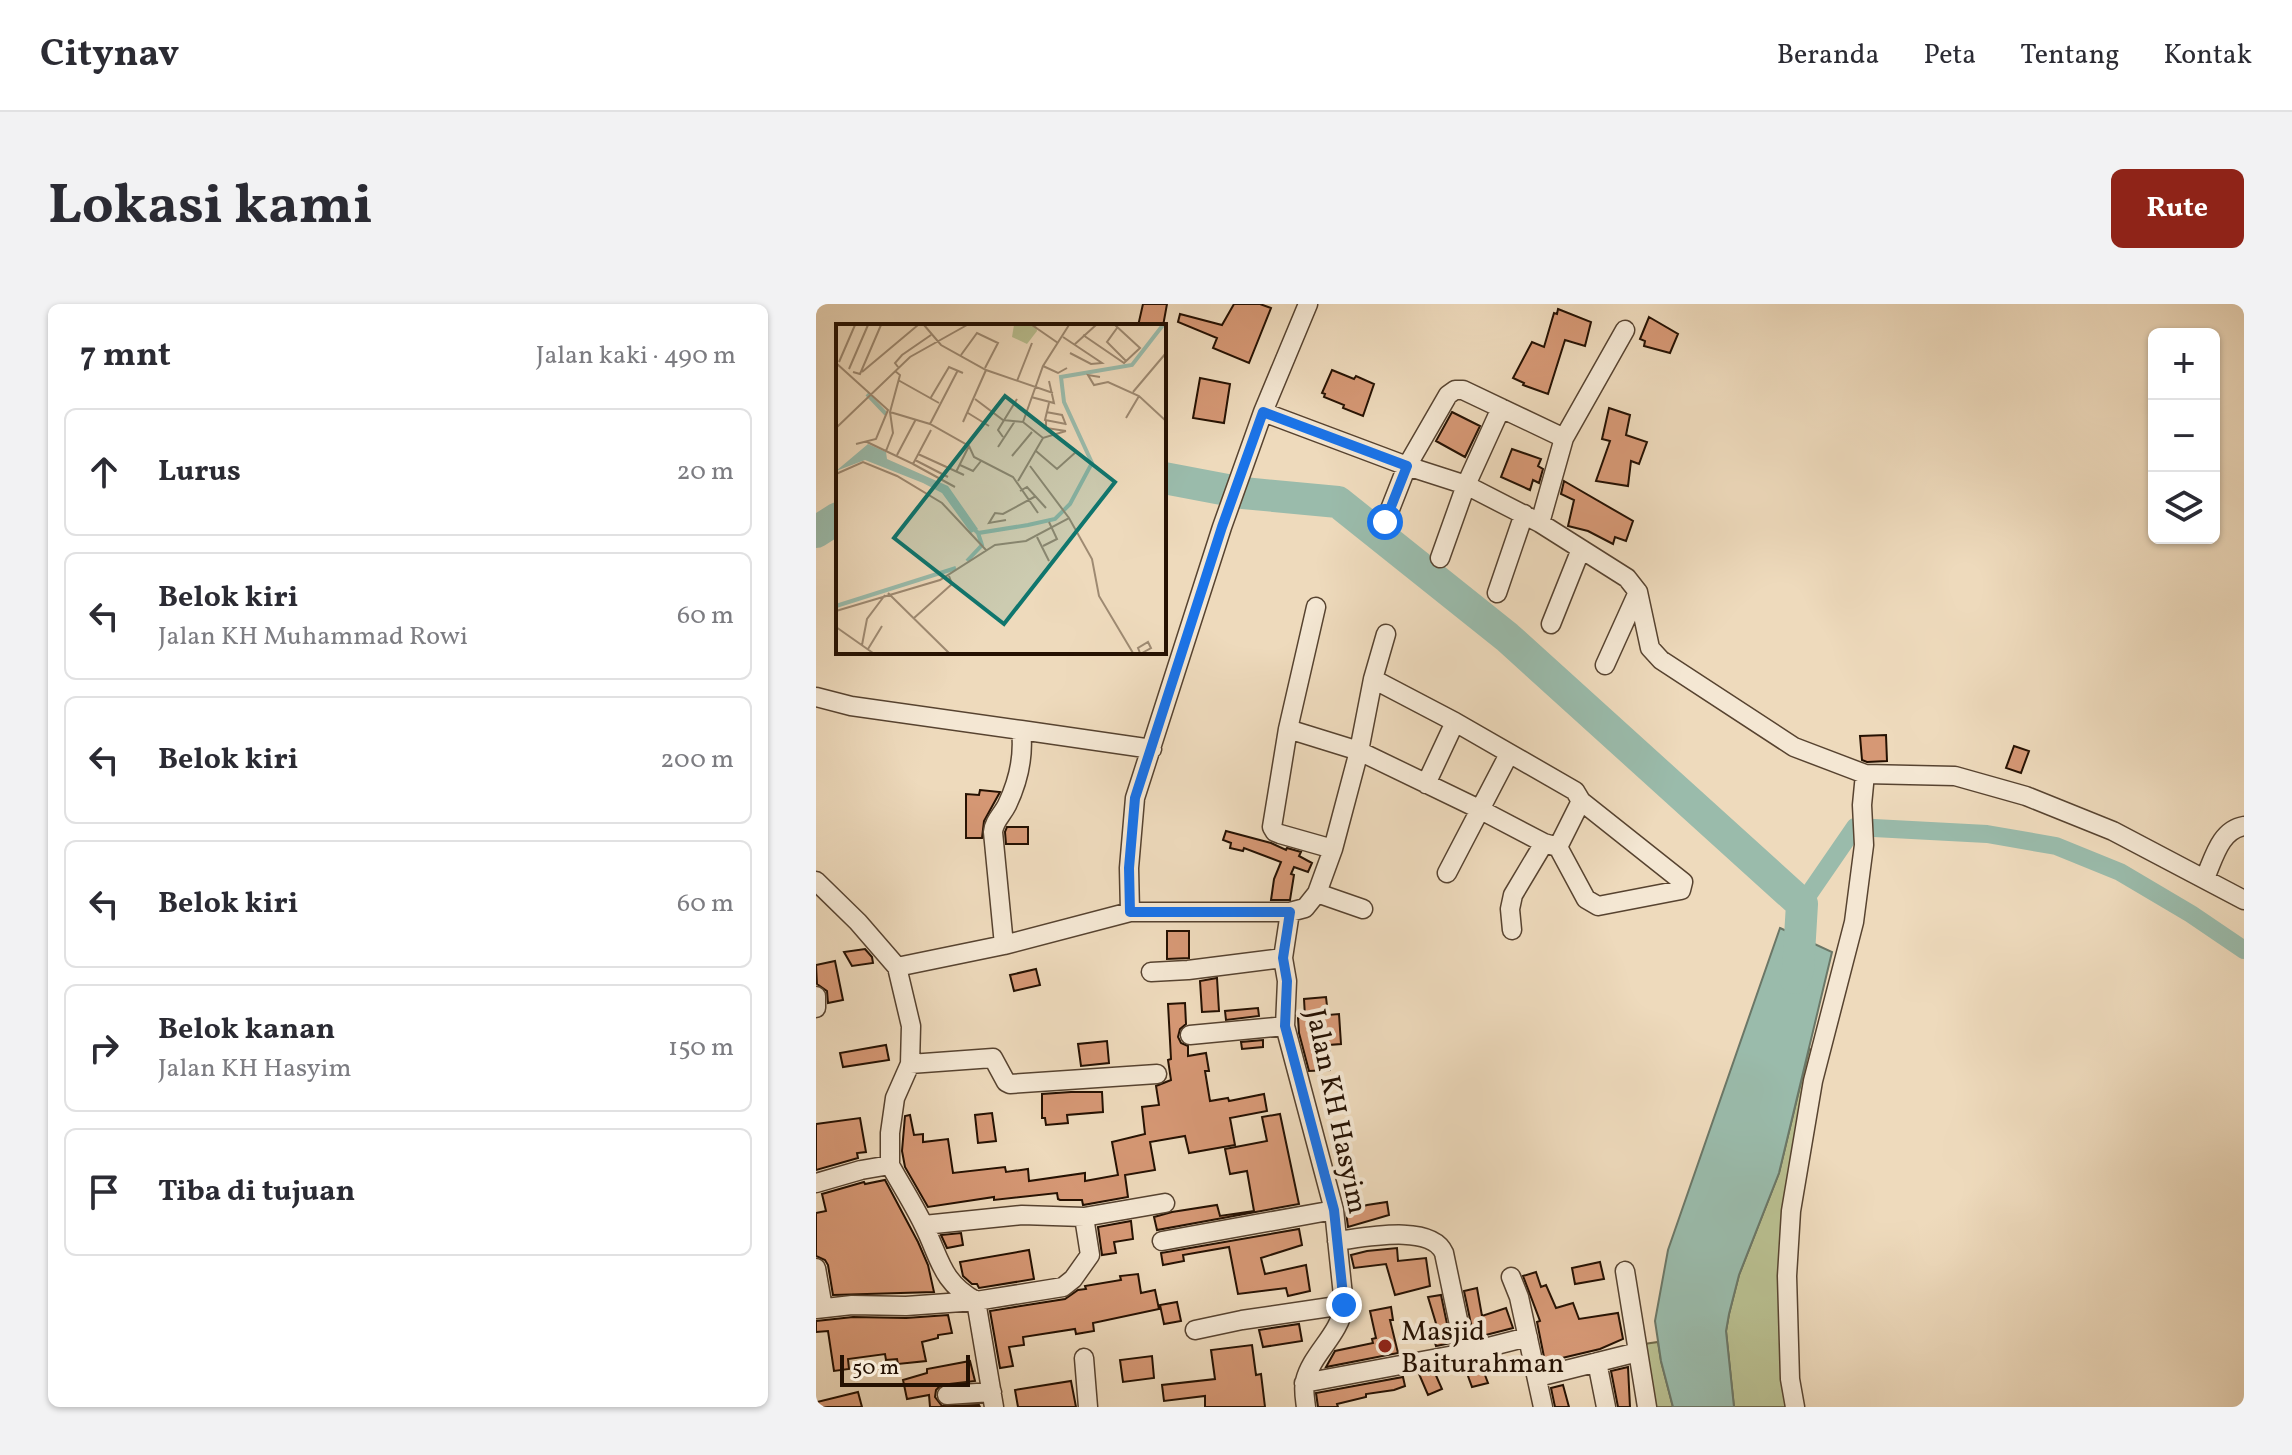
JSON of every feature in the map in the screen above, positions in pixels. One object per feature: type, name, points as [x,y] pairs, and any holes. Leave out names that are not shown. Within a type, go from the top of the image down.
[{"type":"street","points":[[1130,912],[1129,868],[1135,798],[1222,527],[1263,412],[1308,304]]},
{"type":"street","points":[[1497,593],[1564,438],[1625,330]]},
{"type":"street","points":[[1385,522],[1407,466],[1448,395],[1455,390],[1463,390],[1564,438]]},
{"type":"street","points":[[1440,558],[1466,485],[1501,408]]},
{"type":"street","points":[[1263,412],[1466,485],[1532,518],[1627,578],[1638,592],[1650,648],[1661,660],[1794,747],[1865,774],[1955,776],[2026,796],[2113,831],[2244,900]]},
{"type":"street","points":[[1551,624],[1581,549]]},
{"type":"street","points":[[1605,665],[1638,592]]},
{"type":"street","points":[[1316,607],[1288,729],[1273,829],[1280,834],[1333,849]]},
{"type":"street","points":[[897,967],[1004,945],[1130,912],[1290,912],[1305,908],[1317,893],[1333,849],[1386,634]]},
{"type":"street","points":[[1288,729],[1359,751],[1551,845],[1586,899],[1598,906],[1676,892],[1683,887],[1683,882],[1581,801],[1569,786],[1373,679]]},
{"type":"street","points":[[816,697],[851,706],[1152,749]]},
{"type":"street","points":[[1426,784],[1455,722]]},
{"type":"street","points":[[1004,945],[993,832],[1017,779],[1021,730]]},
{"type":"street","points":[[1447,873],[1509,754]]},
{"type":"street","points":[[1795,1407],[1790,1379],[1787,1276],[1791,1211],[1813,1081],[1854,922],[1864,845],[1862,805],[1865,774]]},
{"type":"street","points":[[1512,930],[1510,909],[1513,895],[1581,801]]},
{"type":"street","points":[[2205,878],[2224,836],[2232,828],[2244,826]]},
{"type":"street","points":[[816,881],[858,922],[897,967],[911,1026],[910,1064],[895,1098],[890,1165],[924,1225],[938,1263],[951,1284],[976,1301]]},
{"type":"street","points":[[1317,893],[1363,909]]},
{"type":"street","name":"Jalan KH Hasyim","points":[[1290,912],[1283,958],[1287,981],[1285,1026],[1334,1210],[1344,1305],[1334,1333],[1304,1383]]},
{"type":"street","points":[[1151,972],[1283,958]]},
{"type":"street","points":[[816,996],[816,1008]]},
{"type":"street","points":[[1190,1035],[1285,1026]]},
{"type":"street","points":[[910,1064],[993,1058],[1010,1084],[1157,1074]]},
{"type":"street","points":[[816,1183],[890,1165]]},
{"type":"street","points":[[924,1225],[1022,1215],[1084,1217],[1165,1203]]},
{"type":"street","points":[[1162,1241],[1334,1210]]},
{"type":"street","points":[[816,1268],[820,1309],[976,1301],[1063,1287],[1069,1284],[1090,1255],[1084,1217]]},
{"type":"street","points":[[1337,1241],[1393,1234],[1417,1236],[1436,1243],[1444,1253],[1465,1353]]},
{"type":"street","points":[[1625,1271],[1647,1407]]},
{"type":"street","points":[[1511,1277],[1519,1297],[1543,1407]]},
{"type":"street","points":[[947,1395],[993,1400],[976,1301]]},
{"type":"street","points":[[1195,1330],[1344,1305]]},
{"type":"street","points":[[1306,1407],[1304,1383],[1465,1353],[1528,1337]]},
{"type":"street","points":[[1538,1377],[1638,1352]]},
{"type":"street","points":[[1084,1358],[1088,1407]]},
{"type":"street","points":[[1597,1362],[1606,1407]]},
{"type":"green space","points":[[1809,1049],[1815,1051],[1792,1173],[1793,1407],[1734,1407],[1726,1331],[1729,1314],[1739,1275],[1779,1173]]},
{"type":"green space","points":[[1658,1342],[1673,1407],[1648,1407],[1637,1345]]},
{"type":"shaded area","points":[[1780,928],[1832,952],[1779,1173],[1739,1275],[1729,1314],[1726,1331],[1734,1407],[1673,1407],[1655,1321],[1668,1250]]},
{"type":"building","points":[[1143,304],[1167,304],[1163,324],[1138,324]]},
{"type":"building","points":[[1234,304],[1260,304],[1271,308],[1249,363],[1213,348],[1217,338],[1178,322],[1180,314],[1222,325]]},
{"type":"building","points":[[1558,309],[1591,322],[1585,346],[1565,340],[1548,394],[1513,378],[1532,342],[1544,347]]},
{"type":"building","points":[[1649,317],[1678,334],[1670,353],[1644,346],[1645,341],[1640,339]]},
{"type":"building","points":[[1332,370],[1374,384],[1363,416],[1324,397],[1322,393]]},
{"type":"building","points":[[1200,378],[1230,384],[1224,423],[1193,418]]},
{"type":"building","points":[[1609,408],[1630,415],[1626,435],[1647,442],[1639,464],[1631,461],[1628,486],[1596,481],[1610,441],[1602,439]]},
{"type":"building","points":[[1452,412],[1480,426],[1465,457],[1436,441]]},
{"type":"building","points":[[1512,449],[1541,459],[1538,466],[1543,469],[1539,483],[1533,480],[1530,490],[1501,477]]},
{"type":"building","points":[[1564,481],[1633,521],[1626,541],[1615,537],[1613,544],[1588,531],[1568,526],[1574,500],[1561,494]]},
{"type":"building","points":[[1886,735],[1887,761],[1862,760],[1860,736]]},
{"type":"building","points":[[2014,746],[2029,751],[2021,773],[2006,768]]},
{"type":"building","points":[[980,790],[1000,792],[984,821],[982,838],[966,838],[966,794],[979,795]]},
{"type":"building","points":[[1007,827],[1028,827],[1028,844],[1006,844]]},
{"type":"building","points":[[1226,831],[1301,852],[1299,856],[1312,863],[1308,872],[1294,867],[1290,900],[1271,900],[1274,879],[1281,862],[1244,848],[1243,851],[1230,848],[1231,843],[1223,840]]},
{"type":"building","points":[[1167,931],[1189,931],[1189,958],[1167,959]]},
{"type":"building","points":[[865,949],[873,963],[852,966],[844,952]]},
{"type":"building","points":[[835,961],[843,1000],[828,1003],[827,991],[817,984],[816,965]]},
{"type":"building","points":[[1036,969],[1040,985],[1014,991],[1010,975]]},
{"type":"building","points":[[1217,978],[1219,1011],[1202,1012],[1200,981]]},
{"type":"building","points":[[1326,997],[1328,1015],[1339,1014],[1341,1044],[1329,1045],[1330,1070],[1309,1071],[1298,1018],[1305,1017],[1304,999]]},
{"type":"building","points":[[1185,1003],[1186,1024],[1180,1029],[1178,1037],[1181,1043],[1188,1046],[1188,1056],[1206,1053],[1209,1071],[1205,1071],[1210,1101],[1228,1098],[1229,1101],[1264,1094],[1267,1111],[1230,1118],[1235,1145],[1189,1153],[1185,1136],[1150,1142],[1155,1170],[1125,1175],[1128,1197],[1083,1205],[1082,1200],[1060,1200],[1057,1193],[994,1200],[994,1197],[928,1207],[905,1167],[902,1151],[905,1116],[910,1115],[914,1135],[923,1134],[923,1142],[948,1139],[953,1173],[1005,1167],[1006,1172],[1028,1169],[1029,1181],[1085,1173],[1085,1181],[1118,1175],[1112,1142],[1145,1134],[1142,1107],[1159,1105],[1156,1086],[1171,1080],[1168,1004]]},
{"type":"building","points":[[1258,1008],[1259,1016],[1226,1020],[1225,1011]]},
{"type":"building","points":[[1263,1040],[1263,1047],[1242,1049],[1241,1042]]},
{"type":"building","points":[[1107,1041],[1109,1063],[1081,1066],[1078,1044]]},
{"type":"building","points":[[886,1045],[889,1060],[843,1067],[840,1053]]},
{"type":"building","points":[[1102,1092],[1103,1112],[1067,1115],[1068,1123],[1046,1125],[1045,1118],[1042,1118],[1042,1094]]},
{"type":"building","points":[[992,1113],[996,1141],[978,1143],[975,1115]]},
{"type":"building","points":[[1280,1114],[1299,1204],[1157,1230],[1154,1217],[1172,1212],[1217,1205],[1220,1216],[1254,1211],[1247,1171],[1230,1174],[1225,1149],[1267,1141],[1262,1117]]},
{"type":"building","points":[[860,1118],[866,1152],[857,1153],[858,1158],[816,1170],[816,1124]]},
{"type":"building","points":[[885,1180],[918,1242],[928,1265],[934,1292],[833,1295],[828,1265],[816,1256],[816,1213],[826,1211],[822,1194],[864,1182]]},
{"type":"building","points":[[1387,1202],[1389,1215],[1348,1227],[1346,1212]]},
{"type":"building","points":[[1131,1221],[1133,1239],[1114,1242],[1116,1253],[1102,1255],[1098,1227]]},
{"type":"building","points":[[1299,1229],[1302,1245],[1261,1258],[1265,1274],[1306,1265],[1310,1291],[1288,1296],[1286,1288],[1238,1294],[1229,1247],[1183,1255],[1184,1261],[1163,1265],[1161,1253]]},
{"type":"building","points":[[961,1233],[963,1245],[947,1248],[941,1235]]},
{"type":"building","points":[[1397,1248],[1398,1261],[1426,1258],[1430,1286],[1395,1295],[1386,1264],[1354,1268],[1351,1255]]},
{"type":"building","points":[[1029,1250],[1034,1279],[979,1288],[963,1276],[960,1262]]},
{"type":"building","points":[[1600,1262],[1604,1279],[1575,1284],[1572,1268]]},
{"type":"building","points":[[1536,1272],[1541,1287],[1546,1285],[1556,1308],[1573,1303],[1579,1319],[1618,1313],[1623,1339],[1600,1349],[1545,1362],[1537,1322],[1540,1321],[1523,1276]]},
{"type":"building","points":[[1138,1274],[1141,1293],[1155,1290],[1159,1309],[1093,1323],[1094,1331],[1076,1334],[1075,1329],[1023,1337],[1024,1345],[1009,1347],[1013,1366],[1000,1368],[990,1311],[1065,1299],[1078,1290],[1086,1289],[1085,1286]]},
{"type":"building","points":[[1477,1288],[1482,1316],[1506,1308],[1513,1328],[1474,1338],[1464,1291]]},
{"type":"building","points":[[1441,1295],[1451,1343],[1436,1346],[1432,1333],[1438,1330],[1428,1297]]},
{"type":"building","points":[[1177,1302],[1181,1321],[1164,1324],[1160,1305]]},
{"type":"building","points":[[1391,1307],[1393,1320],[1390,1320],[1398,1353],[1326,1367],[1335,1351],[1373,1343],[1372,1339],[1376,1338],[1370,1311]]},
{"type":"building","points":[[948,1315],[952,1333],[922,1342],[926,1361],[898,1364],[897,1359],[886,1360],[885,1354],[848,1359],[849,1369],[834,1371],[828,1331],[816,1332],[816,1321]]},
{"type":"building","points":[[1299,1324],[1302,1341],[1263,1347],[1259,1330]]},
{"type":"building","points":[[1252,1345],[1256,1375],[1261,1374],[1265,1407],[1205,1407],[1205,1396],[1164,1401],[1162,1385],[1215,1379],[1211,1350]]},
{"type":"building","points":[[1152,1356],[1154,1378],[1123,1382],[1120,1360]]},
{"type":"building","points":[[970,1361],[975,1381],[941,1385],[935,1397],[942,1406],[980,1407],[930,1407],[929,1395],[907,1399],[903,1380],[927,1373],[927,1369]]},
{"type":"building","points":[[1480,1362],[1488,1383],[1472,1387],[1464,1365]]},
{"type":"building","points":[[1628,1367],[1630,1407],[1618,1407],[1611,1371]]},
{"type":"building","points":[[1434,1371],[1442,1389],[1428,1395],[1419,1374]]},
{"type":"building","points":[[1403,1377],[1405,1386],[1394,1390],[1366,1394],[1366,1397],[1337,1404],[1338,1407],[1318,1407],[1316,1393]]},
{"type":"building","points":[[1071,1381],[1076,1407],[1018,1407],[1015,1390]]},
{"type":"building","points":[[1563,1385],[1569,1407],[1555,1407],[1551,1388]]},
{"type":"building","points":[[858,1392],[862,1407],[818,1407],[817,1402]]},
{"type":"waterway","points":[[1166,478],[1243,493],[1338,502],[1507,637],[1802,904],[1795,978]]},
{"type":"waterway","points":[[816,532],[836,519]]},
{"type":"waterway","points":[[1802,904],[1855,827],[1987,834],[2056,846],[2120,872],[2244,950]]},
{"type":"place","name":"Masjid Baiturahman","points":[[1385,1346]]},
{"type":"route","points":[[1344,1305],[1334,1210],[1285,1026],[1287,981],[1283,958],[1290,912],[1130,912],[1129,868],[1135,798],[1222,527],[1263,412],[1407,466],[1385,522]]}]
